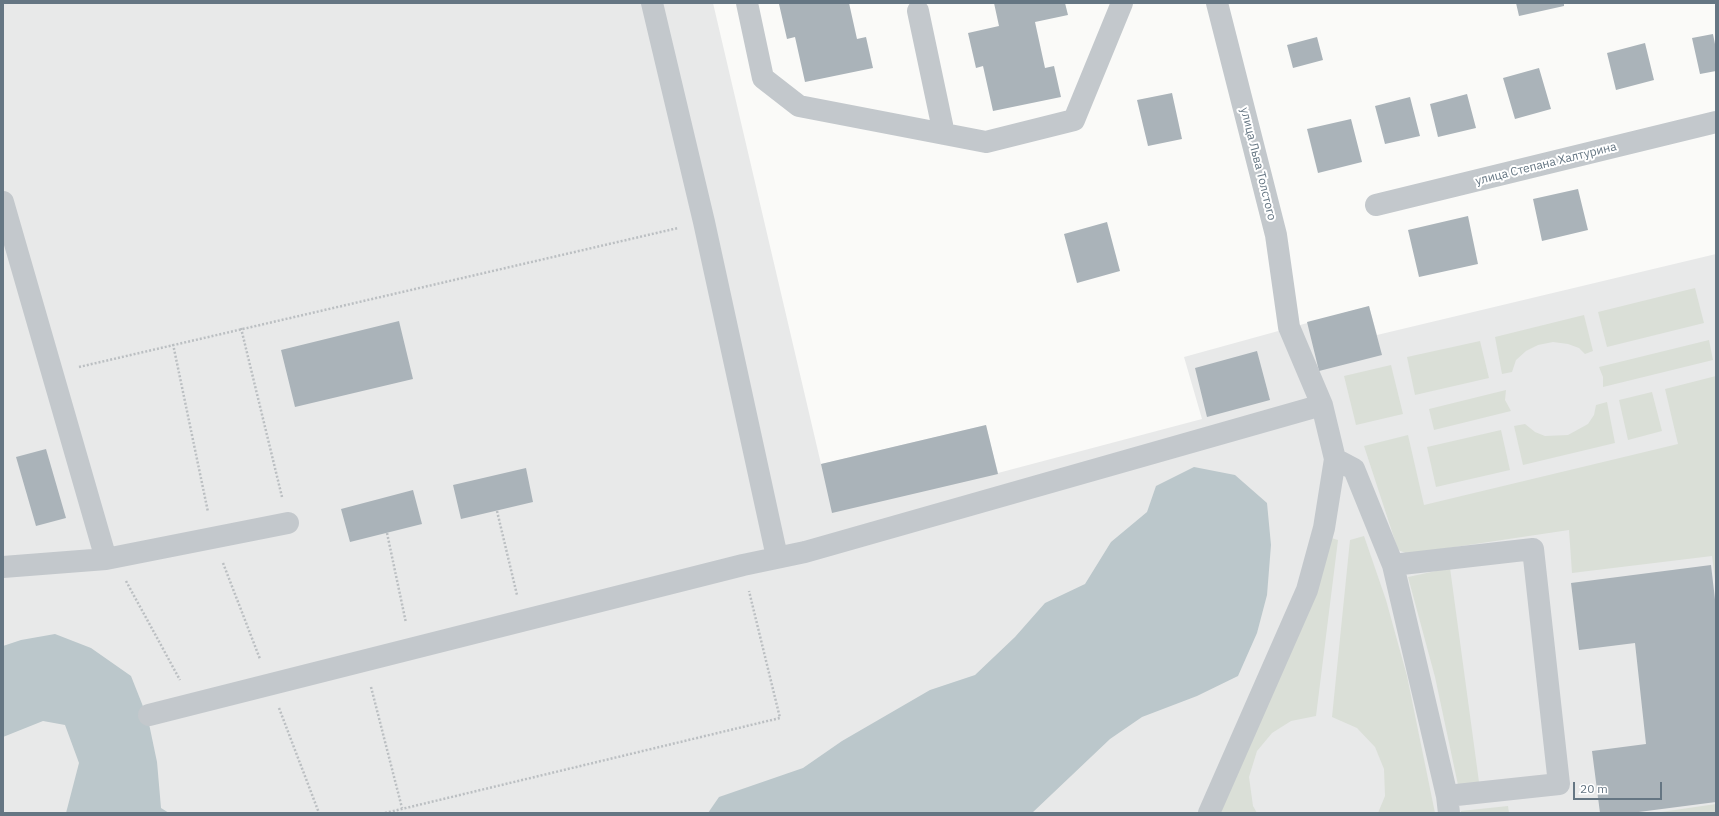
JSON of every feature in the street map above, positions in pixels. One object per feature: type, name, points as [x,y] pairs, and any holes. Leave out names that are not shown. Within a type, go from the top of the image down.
[{"type":"street","points":[[652,3],[704,222],[777,557]]},
{"type":"street","points":[[747,3],[763,78],[799,106],[986,142],[1074,120],[1122,3]]},
{"type":"street","name":"улица Льва Толстого","points":[[1217,3],[1276,235],[1289,327],[1322,405],[1335,459]]},
{"type":"street","points":[[918,11],[944,134]]},
{"type":"street","name":"улица Степана Халтурина","points":[[1376,205],[1716,122]]},
{"type":"street","points":[[3,202],[106,559]]},
{"type":"street","points":[[149,715],[743,565],[813,550],[1322,405]]},
{"type":"street","points":[[1209,813],[1307,590],[1324,528],[1335,459],[1354,468],[1394,565],[1448,805],[1559,784],[1533,549],[1394,565]]},
{"type":"street","points":[[3,567],[106,559],[214,539],[288,523]]},
{"type":"path","points":[[53,373],[704,222]]},
{"type":"path","points":[[242,328],[288,523]]},
{"type":"path","points":[[174,344],[214,539],[320,813]]},
{"type":"path","points":[[497,511],[523,621]]},
{"type":"path","points":[[387,533],[412,649]]},
{"type":"path","points":[[106,559],[124,577],[193,704]]},
{"type":"path","points":[[385,813],[780,718],[743,565]]},
{"type":"path","points":[[364,661],[402,808]]},
{"type":"shaded area","points":[[3,3],[713,3],[821,464],[986,425],[998,473],[1202,419],[1184,357],[1369,306],[1377,335],[1716,254],[1716,813],[3,813]]},
{"type":"shaded area","points":[[1695,288],[1704,323],[1607,347],[1598,312]]},
{"type":"shaded area","points":[[1584,315],[1593,351],[1585,354],[1579,348],[1568,344],[1553,342],[1538,345],[1526,351],[1516,360],[1512,372],[1502,374],[1495,337]]},
{"type":"shaded area","points":[[1709,340],[1713,360],[1603,387],[1603,377],[1599,367]]},
{"type":"shaded area","points":[[1480,341],[1489,378],[1415,395],[1407,357]]},
{"type":"shaded area","points":[[1391,365],[1403,414],[1356,425],[1344,376]]},
{"type":"shaded area","points":[[1716,376],[1716,587],[1712,556],[1572,573],[1569,530],[1408,554],[1398,550],[1364,446],[1408,435],[1424,505],[1678,444],[1665,389]]},
{"type":"shaded area","points":[[1506,390],[1505,400],[1511,411],[1434,430],[1429,409]]},
{"type":"shaded area","points":[[1652,392],[1662,431],[1628,440],[1619,400]]},
{"type":"shaded area","points":[[1607,402],[1615,443],[1523,465],[1514,426],[1525,424],[1535,432],[1545,436],[1568,435],[1588,424],[1594,415],[1596,405]]},
{"type":"shaded area","points":[[1501,430],[1510,470],[1436,487],[1427,447]]},
{"type":"shaded area","points":[[1194,467],[1235,475],[1267,503],[1271,545],[1267,595],[1257,633],[1238,676],[1197,696],[1142,717],[1110,739],[1032,813],[708,813],[719,797],[803,768],[842,741],[930,690],[975,675],[1015,637],[1045,603],[1085,584],[1111,542],[1147,512],[1156,486]]},
{"type":"shaded area","points":[[1364,536],[1386,600],[1407,676],[1435,813],[1378,813],[1385,796],[1384,769],[1375,747],[1357,728],[1332,717],[1350,540]]},
{"type":"shaded area","points":[[1328,537],[1338,540],[1316,716],[1291,721],[1272,733],[1257,751],[1249,777],[1253,806],[1257,813],[1217,813]]},
{"type":"shaded area","points":[[1450,568],[1479,782],[1458,785],[1435,677],[1408,577]]},
{"type":"shaded area","points":[[55,634],[91,648],[131,676],[148,719],[157,762],[161,808],[169,813],[66,813],[79,763],[65,725],[43,721],[3,737],[3,646],[21,640]]},
{"type":"shaded area","points":[[1716,804],[1716,813],[1654,813]]},
{"type":"shaded area","points":[[1508,806],[1509,813],[1461,813],[1461,811]]},
{"type":"building","points":[[849,3],[857,39],[866,37],[873,68],[805,82],[795,37],[787,39],[779,4]]},
{"type":"building","points":[[994,3],[1065,3],[1068,15],[1035,22],[1045,68],[1054,66],[1061,97],[993,111],[983,66],[976,68],[968,33],[999,26]]},
{"type":"building","points":[[1516,3],[1564,3],[1564,6],[1519,16]]},
{"type":"building","points":[[1713,34],[1716,49],[1716,71],[1700,74],[1692,38]]},
{"type":"building","points":[[1317,37],[1323,60],[1293,68],[1287,45]]},
{"type":"building","points":[[1645,43],[1654,80],[1616,90],[1607,53]]},
{"type":"building","points":[[1539,68],[1551,109],[1515,119],[1503,78]]},
{"type":"building","points":[[1172,93],[1182,139],[1148,146],[1137,100]]},
{"type":"building","points":[[1467,94],[1476,128],[1438,137],[1430,104]]},
{"type":"building","points":[[1410,97],[1420,136],[1385,144],[1375,106]]},
{"type":"building","points":[[1351,119],[1362,162],[1318,173],[1307,129]]},
{"type":"building","points":[[1578,189],[1588,230],[1542,241],[1533,199]]},
{"type":"building","points":[[1468,216],[1478,264],[1419,277],[1408,230]]},
{"type":"building","points":[[1107,222],[1120,271],[1077,283],[1064,234]]},
{"type":"building","points":[[1369,306],[1382,355],[1319,371],[1307,322]]},
{"type":"building","points":[[399,321],[413,379],[295,407],[281,350]]},
{"type":"building","points":[[1257,351],[1270,400],[1207,417],[1195,368]]},
{"type":"building","points":[[986,425],[998,474],[832,513],[821,464]]},
{"type":"building","points":[[46,449],[66,518],[36,526],[16,457]]},
{"type":"building","points":[[526,468],[533,502],[461,519],[453,485]]},
{"type":"building","points":[[413,490],[422,524],[350,542],[341,509]]},
{"type":"building","points":[[1711,565],[1716,608],[1716,802],[1631,813],[1600,813],[1592,751],[1646,744],[1635,643],[1579,650],[1571,583]]}]
